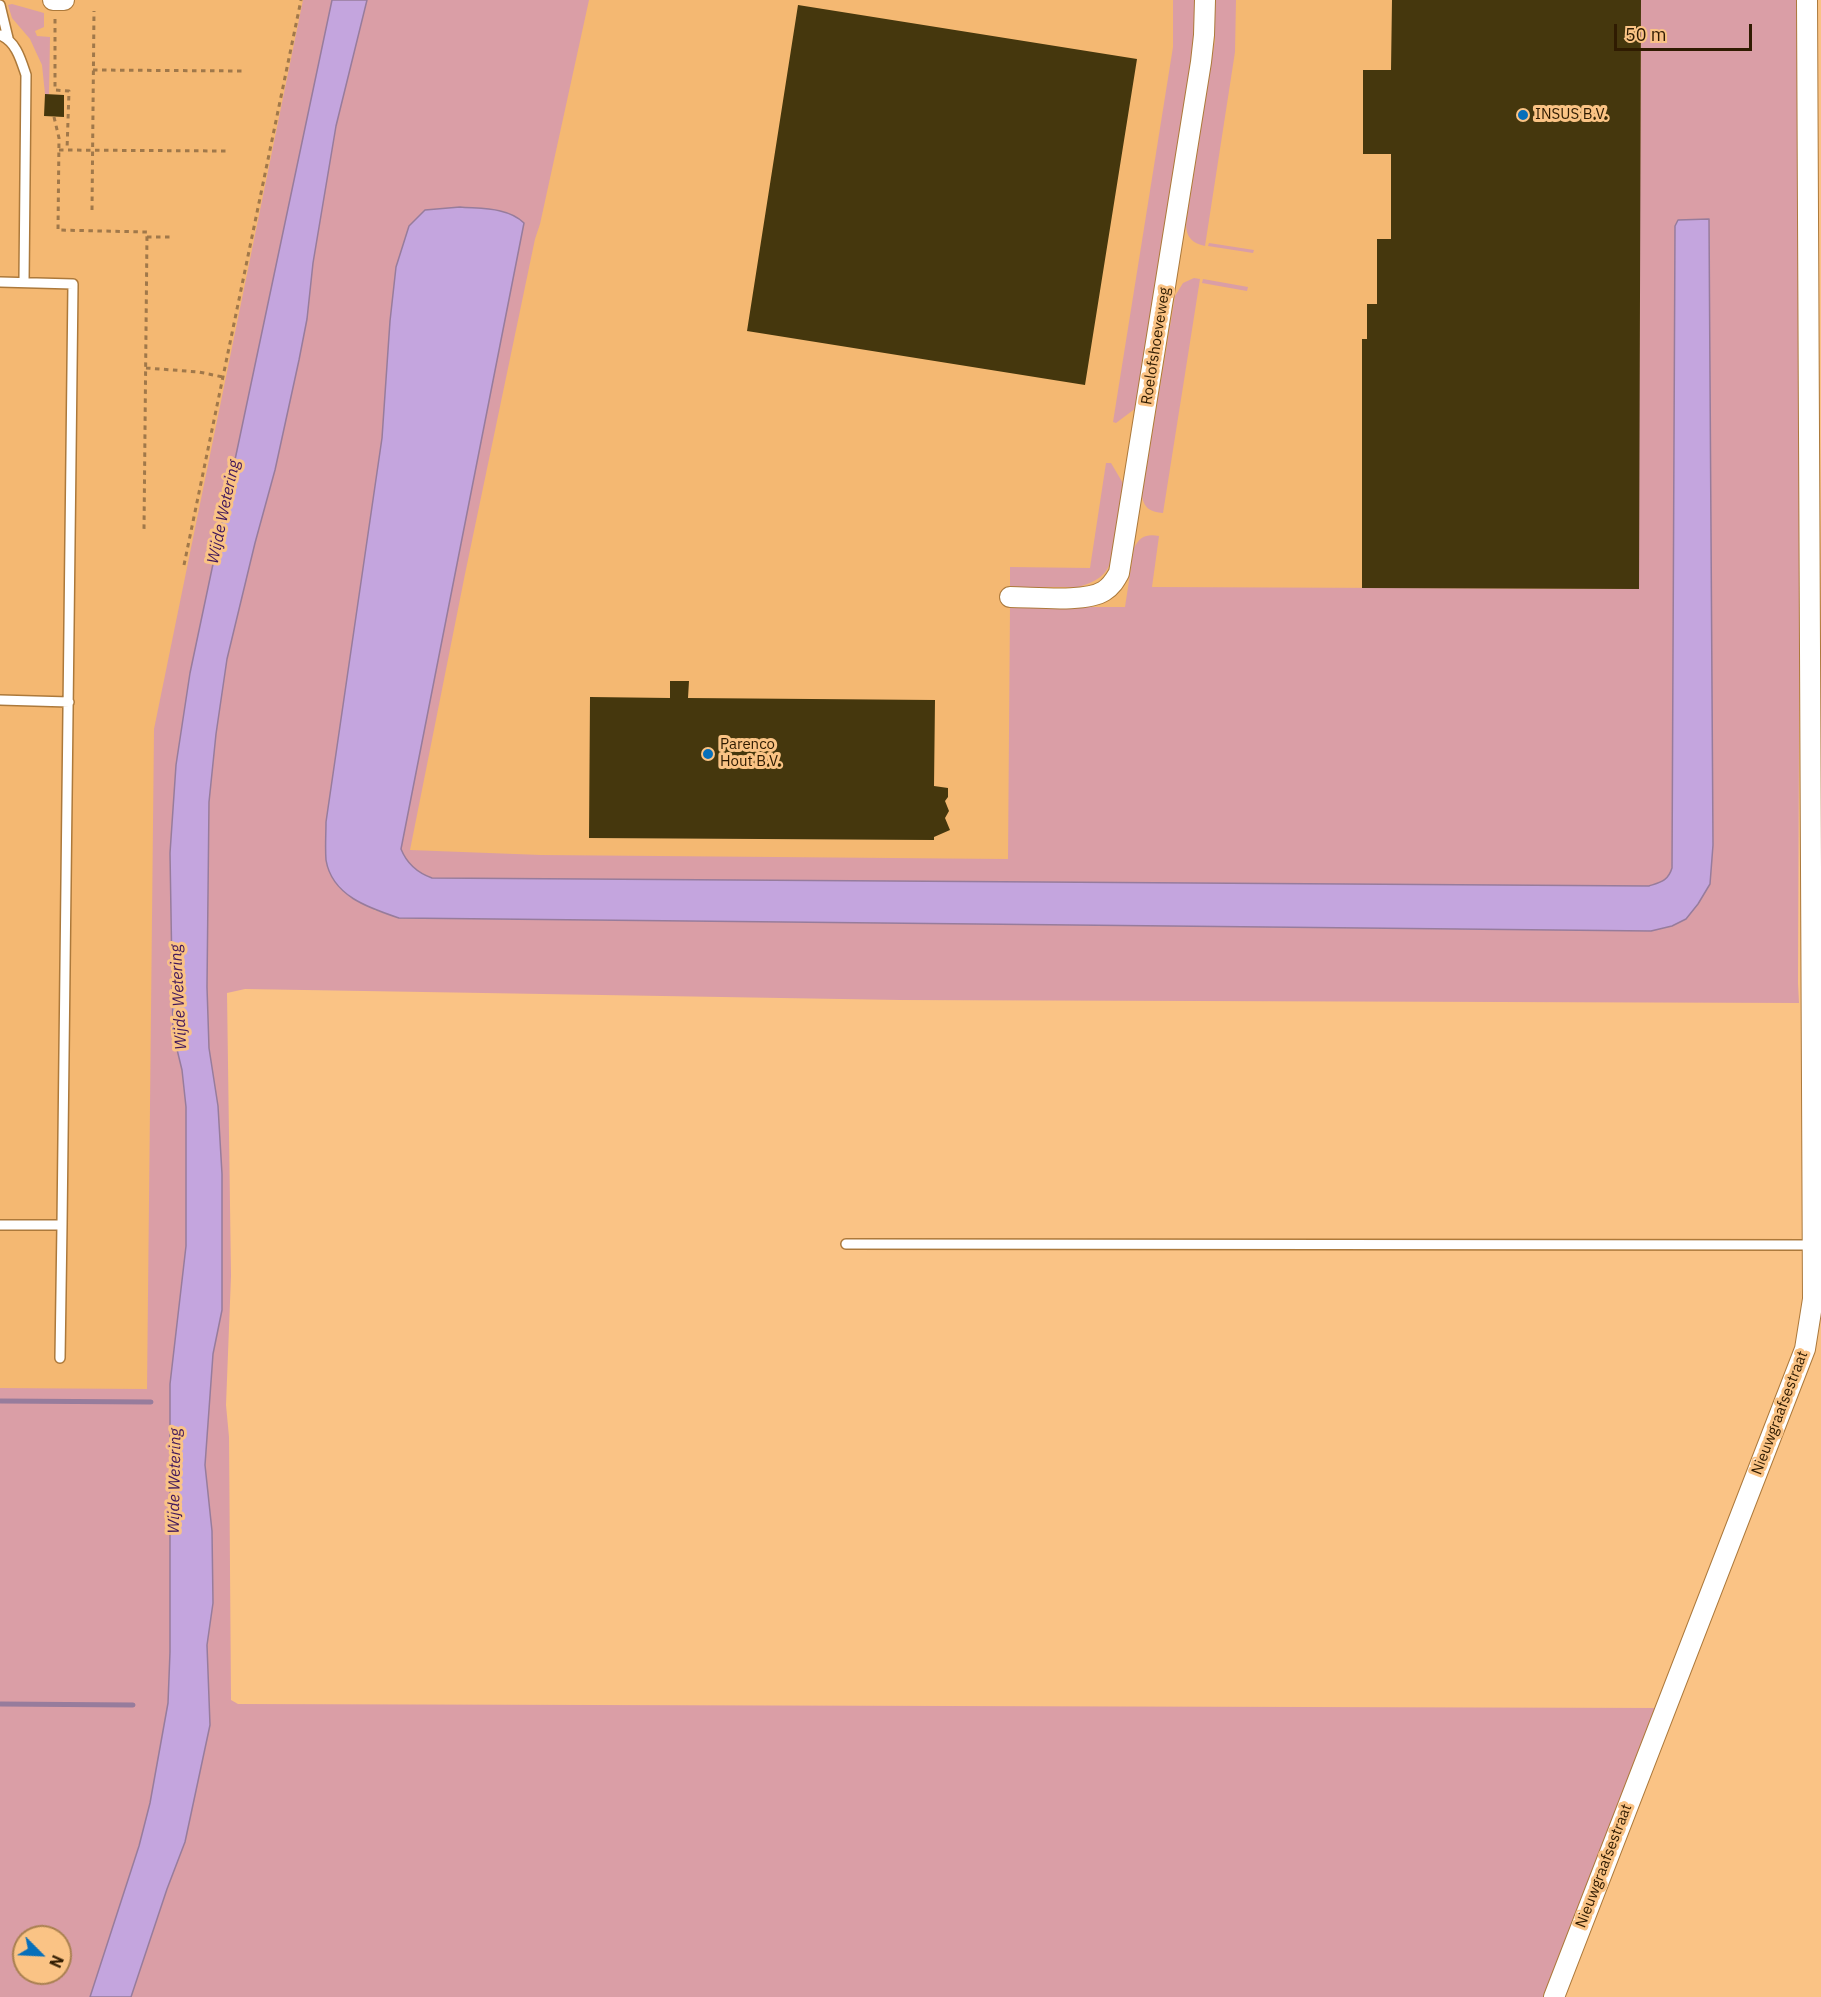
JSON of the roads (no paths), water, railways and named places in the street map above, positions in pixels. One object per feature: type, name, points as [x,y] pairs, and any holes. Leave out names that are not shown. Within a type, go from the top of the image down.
[{"type":"street","points":[[53,0],[64,0]]},
{"type":"street","name":"Roelofshoeveweg","points":[[1010,597],[1089,597],[1106,590],[1114,583],[1119,573],[1201,62],[1205,0]]},
{"type":"street","name":"Nieuwgraafsestraat","points":[[1554,1997],[1805,1349],[1813,1299],[1817,1219],[1807,0]]},
{"type":"lane","points":[[0,5],[4,37],[18,52],[26,75],[24,282]]},
{"type":"lane","points":[[0,282],[73,284],[60,1358]]},
{"type":"lane","points":[[0,700],[69,702]]},
{"type":"lane","points":[[0,1225],[62,1225]]},
{"type":"lane","points":[[846,1244],[1814,1245]]},
{"type":"water","name":"Wijde Wetering","points":[[332,0],[367,0],[336,126],[299,360],[275,470],[227,659],[209,802],[207,987],[209,1048],[218,1106],[222,1174],[222,1310],[213,1354],[205,1465],[212,1531],[213,1603],[207,1645],[210,1725],[185,1842],[131,1997],[90,1997],[139,1846],[150,1803],[168,1703],[170,1384],[186,1246],[186,1107],[182,1070],[173,1033],[170,853],[176,765],[190,673]]},
{"type":"water","points":[[460,207],[502,211],[524,223],[401,849],[413,867],[422,873],[432,878],[1649,886],[1660,882],[1668,876],[1672,868],[1675,226],[1678,220],[1709,219],[1713,845],[1710,884],[1686,919],[1672,926],[1651,931],[399,918],[364,905],[344,892],[330,872],[326,860],[326,822],[382,438],[396,267],[409,226],[425,210]]},
{"type":"waterway","points":[[0,1401],[151,1402]]},
{"type":"waterway","points":[[0,1704],[133,1705]]},
{"type":"place","name":"INSUS B.V.","points":[[1523,115]]},
{"type":"place","name":"Parenco Hout B.V.","points":[[708,754]]}]
